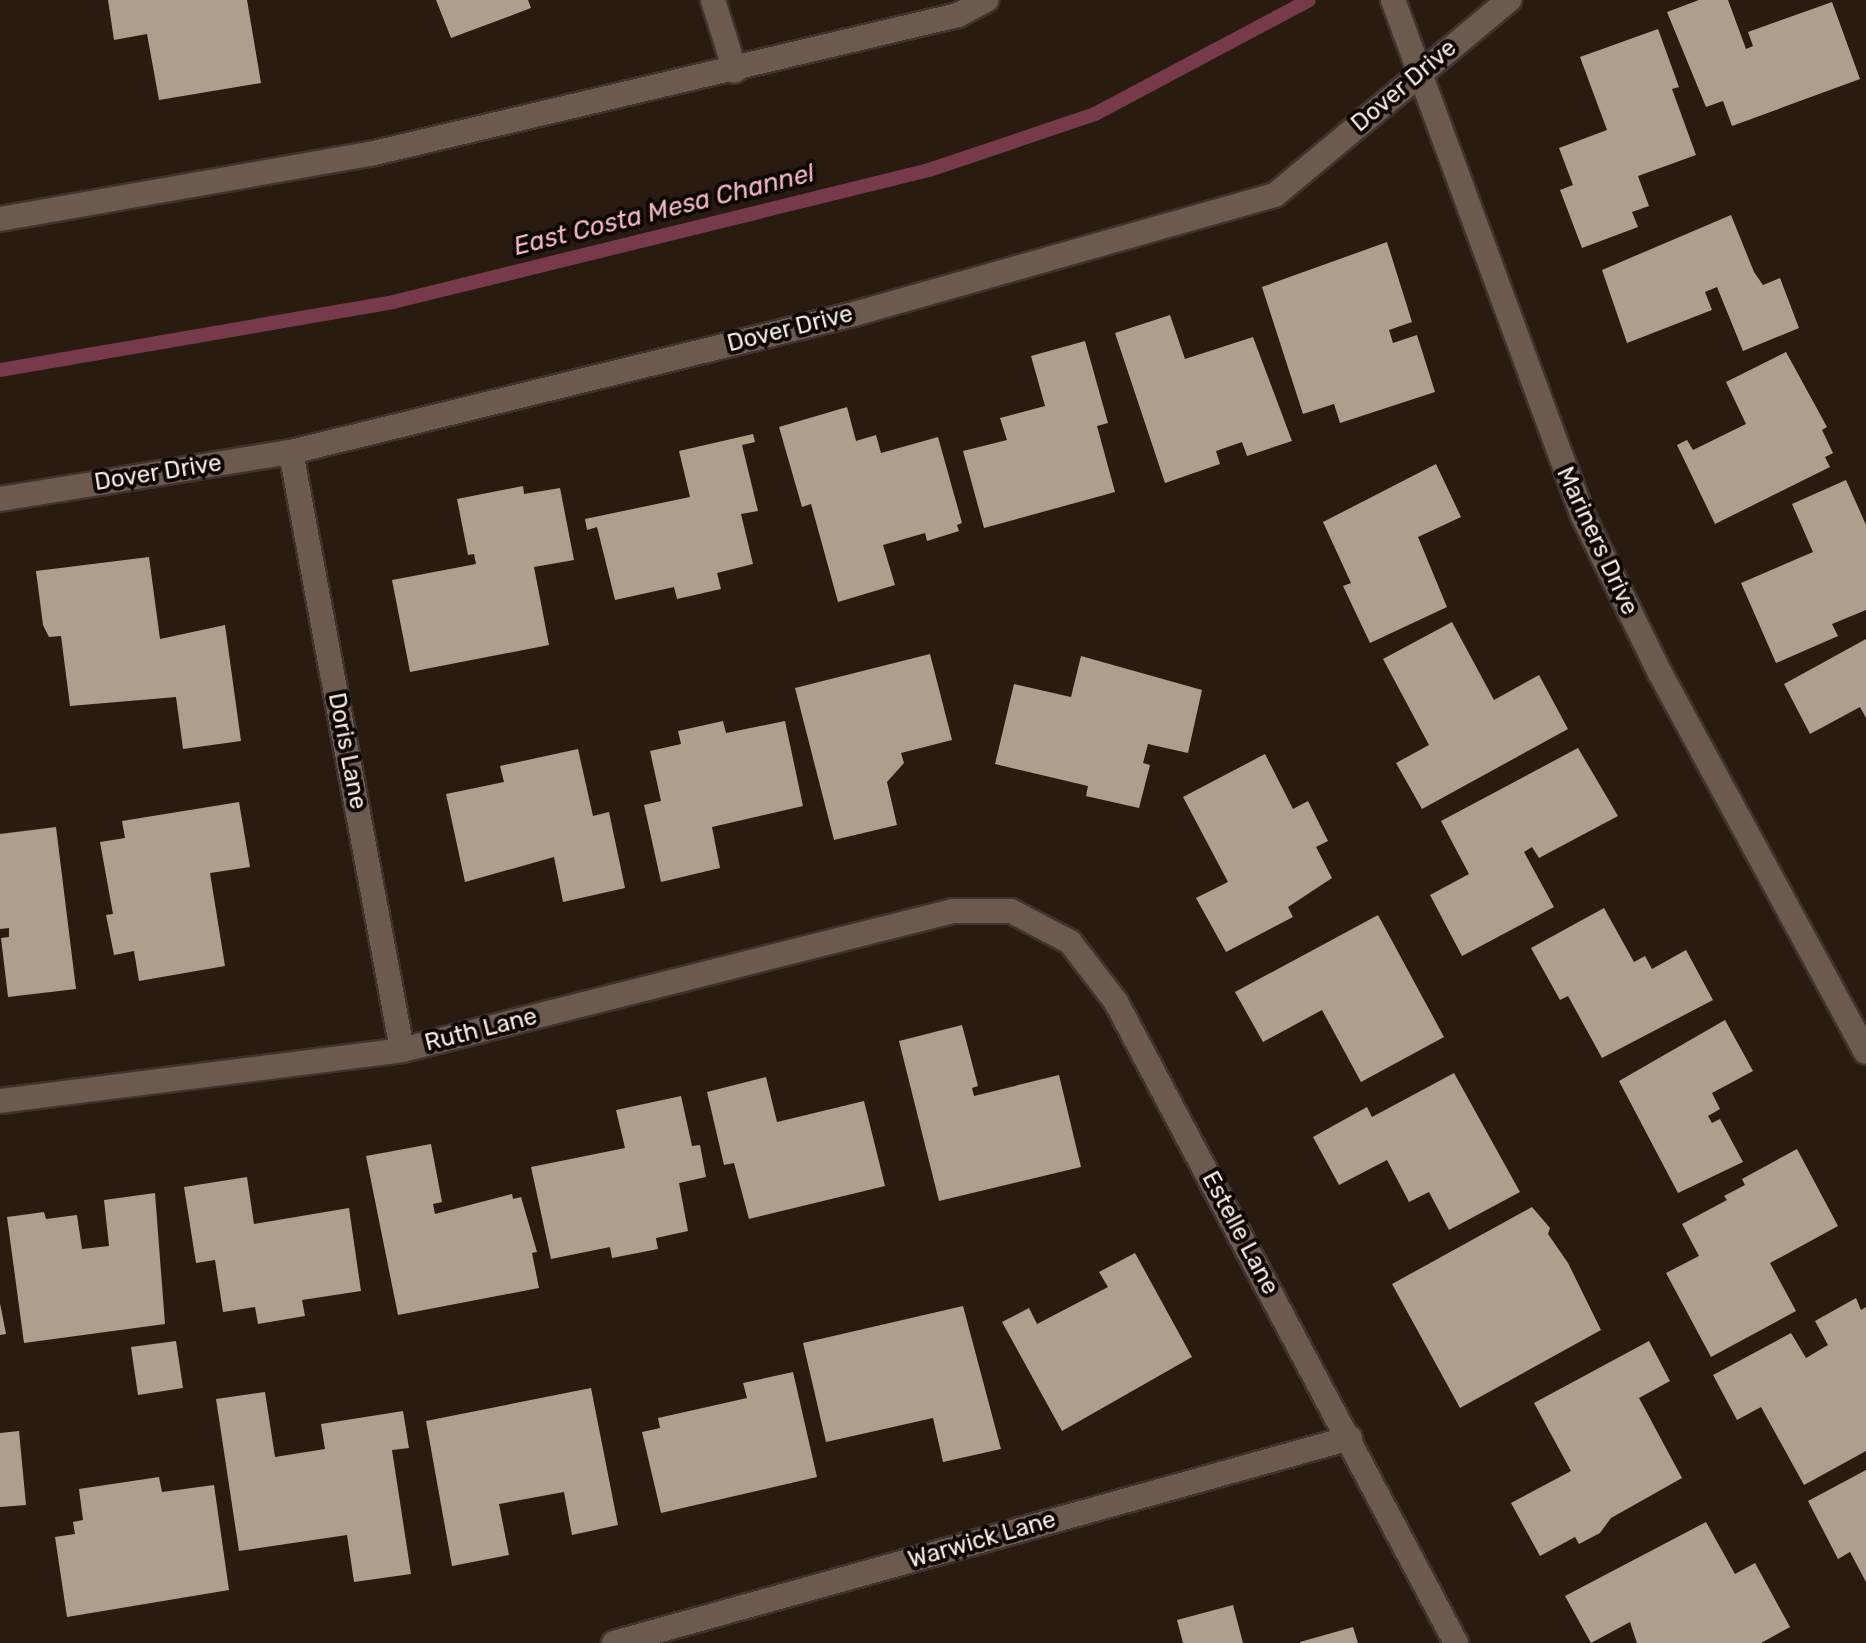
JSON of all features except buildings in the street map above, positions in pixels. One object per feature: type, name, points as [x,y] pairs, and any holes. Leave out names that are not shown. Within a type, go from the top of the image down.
[{"type":"street","points":[[713,0],[735,71]]},
{"type":"street","points":[[0,219],[370,154],[735,71],[958,15],[986,0]]},
{"type":"street","name":"Mariners Drive","points":[[1393,0],[1583,516],[1660,673],[1866,1052]]},
{"type":"street","name":"Dover Drive","points":[[0,499],[291,452],[854,314],[1275,195],[1509,0]]},
{"type":"street","name":"Doris Lane","points":[[291,452],[402,1050]]},
{"type":"street","name":"Ruth Lane","points":[[0,1101],[402,1050],[953,911]]},
{"type":"street","name":"Estelle Lane","points":[[953,911],[1011,911],[1070,942],[1116,1002],[1350,1438],[1456,1643]]},
{"type":"street","name":"Warwick Lane","points":[[614,1643],[1350,1438]]},
{"type":"waterway","name":"East Costa Mesa Channel","points":[[0,370],[393,302],[929,170],[1095,114],[1309,0]]}]
